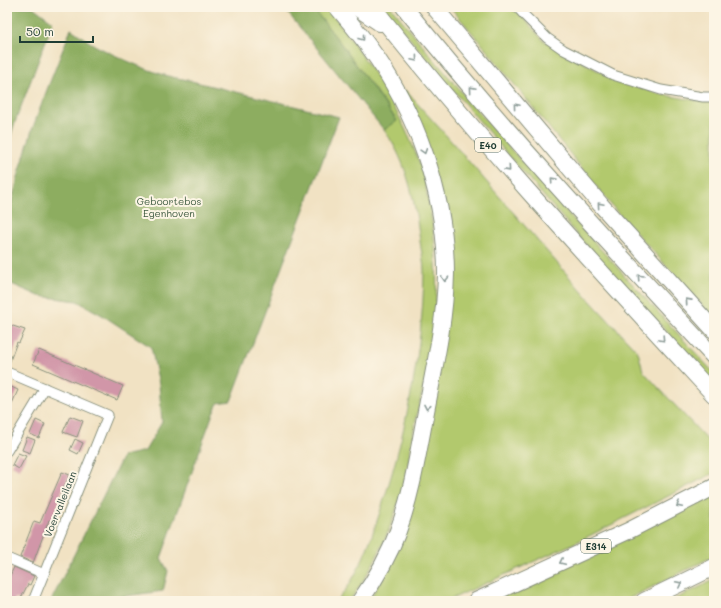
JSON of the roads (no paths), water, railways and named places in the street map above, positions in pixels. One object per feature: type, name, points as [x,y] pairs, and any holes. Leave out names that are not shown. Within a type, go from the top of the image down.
[{"type":"highway","points":[[338,7],[374,54],[398,93],[418,133],[432,176],[442,223],[446,273],[443,312],[436,359],[407,503],[398,532],[384,562],[360,601]]},
{"type":"highway","points":[[356,7],[390,29]]},
{"type":"highway","name":"E40","points":[[372,7],[509,169],[588,258],[714,395]]},
{"type":"highway","name":"E40","points":[[404,7],[448,61],[525,150],[608,243],[714,357]]},
{"type":"highway","points":[[434,7],[590,193],[714,330]]},
{"type":"highway","name":"E314","points":[[476,601],[628,531],[714,488]]},
{"type":"highway","points":[[644,601],[714,567]]},
{"type":"street","points":[[517,7],[547,38],[564,50],[613,75],[661,90],[714,98]]},
{"type":"street","points":[[7,372],[45,388],[7,451]]},
{"type":"street","name":"Voervalleilaan","points":[[32,601],[108,415],[45,388]]},
{"type":"street","points":[[7,558],[44,574]]},
{"type":"park label","name":"Geboortebos Egenhoven","points":[[169,206]]}]
